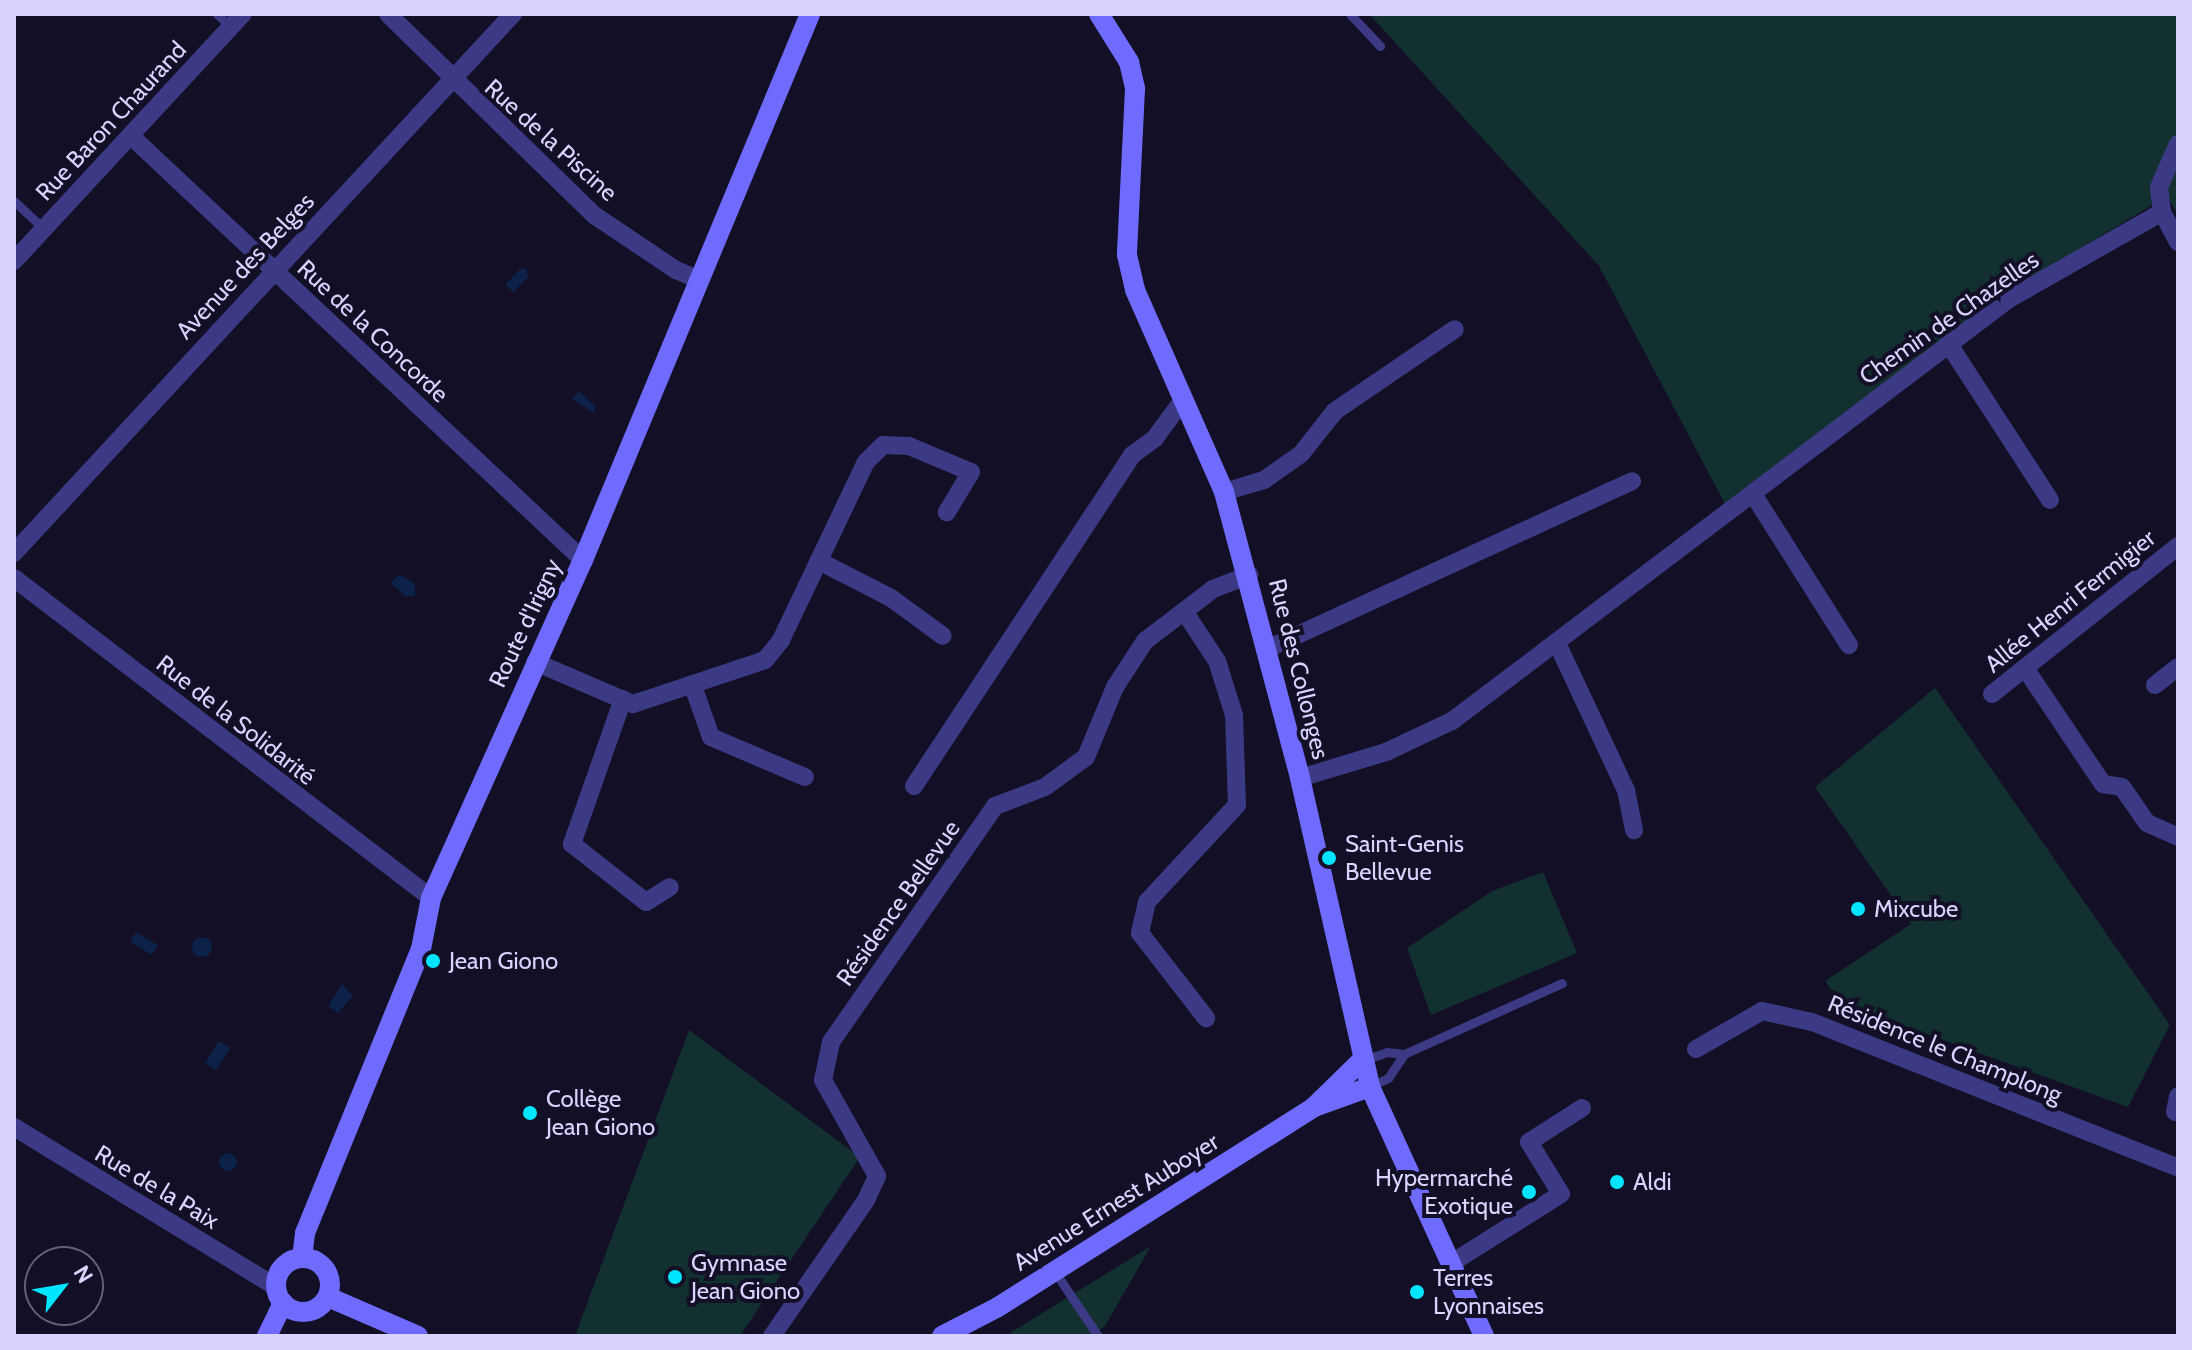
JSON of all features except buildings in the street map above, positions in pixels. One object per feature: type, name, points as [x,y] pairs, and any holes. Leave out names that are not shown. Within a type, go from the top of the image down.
[{"type":"street","name":"Rue de la Piscine","points":[[388,14],[594,215],[676,270],[700,280]]},
{"type":"street","name":"Avenue des Belges","points":[[14,553],[513,14]]},
{"type":"street","name":"Route d'Irigny","points":[[302,1258],[305,1233],[421,949],[431,898],[583,560],[810,14]]},
{"type":"street","name":"Rue des Collonges","points":[[1099,14],[1129,62],[1135,89],[1127,255],[1135,290],[1224,492],[1249,575],[1265,650],[1300,778],[1361,1061],[1484,1336]]},
{"type":"street","name":"Rue Baron Chaurand","points":[[14,261],[131,136],[231,18]]},
{"type":"street","name":"Rue de la Concorde","points":[[131,136],[583,560]]},
{"type":"street","points":[[2178,144],[2159,187],[2162,212],[2178,242]]},
{"type":"street","name":"Chemin de Chazelles","points":[[1300,778],[1386,752],[1452,721],[2009,299],[2162,212]]},
{"type":"street","points":[[1224,492],[1264,480],[1301,454],[1335,411],[1455,329]]},
{"type":"street","points":[[1948,343],[2050,500]]},
{"type":"street","points":[[914,786],[1132,455],[1155,438],[1183,400]]},
{"type":"street","points":[[535,662],[623,699],[643,703],[765,660],[776,651],[866,462],[883,445],[909,446],[971,472],[947,512]]},
{"type":"street","points":[[1265,650],[1632,481]]},
{"type":"street","points":[[1753,494],[1849,645]]},
{"type":"street","name":"Allée Henri Fermigier","points":[[1992,694],[2178,546]]},
{"type":"street","points":[[819,561],[891,598],[943,636]]},
{"type":"street","name":"Résidence Bellevue","points":[[772,1336],[877,1176],[823,1080],[831,1042],[995,806],[1045,787],[1086,757],[1115,687],[1145,641],[1213,589],[1249,575]]},
{"type":"street","name":"Rue de la Solidarité","points":[[14,578],[431,898]]},
{"type":"street","points":[[1184,611],[1217,661],[1234,715],[1237,805],[1147,902],[1140,933],[1206,1018]]},
{"type":"street","points":[[1557,643],[1626,790],[1634,830]]},
{"type":"street","points":[[2155,685],[2178,667]]},
{"type":"street","points":[[2025,668],[2103,784],[2122,787],[2147,823],[2178,837]]},
{"type":"street","points":[[693,686],[711,737],[805,777]]},
{"type":"street","points":[[623,699],[572,844],[646,902],[670,887]]},
{"type":"street","name":"Résidence le Champlong","points":[[1696,1049],[1762,1011],[1812,1022],[2178,1168]]},
{"type":"street","name":"Avenue Ernest Auboyer","points":[[942,1336],[1055,1272],[1314,1107],[1361,1061]]},
{"type":"street","name":"Avenue Ernest Auboyer","points":[[1314,1107],[1370,1087]]},
{"type":"street","points":[[1450,1264],[1561,1194],[1529,1142],[1582,1108]]},
{"type":"street","name":"Rue de la Paix","points":[[14,1127],[280,1295]]},
{"type":"street","points":[[267,1336],[280,1295],[282,1268],[302,1258],[327,1271],[328,1297]]},
{"type":"street","points":[[280,1295],[307,1312],[328,1297]]},
{"type":"street","points":[[328,1297],[418,1336]]},
{"type":"lane","points":[[1350,14],[1380,46]]},
{"type":"lane","points":[[14,201],[44,229]]},
{"type":"lane","points":[[1361,1061],[1387,1052],[1404,1054],[1562,983]]},
{"type":"lane","points":[[1370,1087],[1388,1078],[1404,1054]]},
{"type":"lane","points":[[1055,1272],[1098,1336]]},
{"type":"green space","points":[[1369,14],[2178,14],[2178,215],[2167,196],[1990,303],[1725,504],[1599,266]]},
{"type":"green space","points":[[1935,688],[2170,1025],[2128,1107],[1841,1003],[1825,981],[1911,924],[1815,787]]},
{"type":"green space","points":[[1543,872],[1577,953],[1431,1015],[1407,948],[1492,891]]},
{"type":"green space","points":[[689,1030],[860,1157],[740,1336],[575,1336]]},
{"type":"green space","points":[[1151,1246],[1105,1326],[1092,1336],[1005,1336]]},
{"type":"water","points":[[520,269],[526,269],[528,277],[513,292],[505,285]]},
{"type":"water","points":[[579,391],[595,406],[594,413],[572,399]]},
{"type":"water","points":[[400,574],[415,584],[415,596],[405,596],[391,583]]},
{"type":"water","points":[[136,932],[158,945],[152,955],[130,942]]},
{"type":"water","points":[[202,937],[209,940],[212,947],[209,954],[202,957],[195,954],[192,947],[195,940]]},
{"type":"water","points":[[342,984],[353,996],[338,1013],[328,1006]]},
{"type":"water","points":[[219,1041],[230,1048],[216,1070],[205,1063]]},
{"type":"water","points":[[228,1153],[237,1162],[228,1171],[219,1162]]},
{"type":"place","name":"Saint-Genis Bellevue","points":[[1329,858]]},
{"type":"place","name":"Mixcube","points":[[1858,909]]},
{"type":"place","name":"Jean Giono","points":[[433,961]]},
{"type":"place","name":"Collège Jean Giono","points":[[530,1113]]},
{"type":"place","name":"Aldi","points":[[1617,1182]]},
{"type":"place","name":"Hypermarché Exotique","points":[[1529,1192]]},
{"type":"place","name":"Gymnase Jean Giono","points":[[675,1277]]},
{"type":"place","name":"Terres Lyonnaises","points":[[1417,1292]]}]
